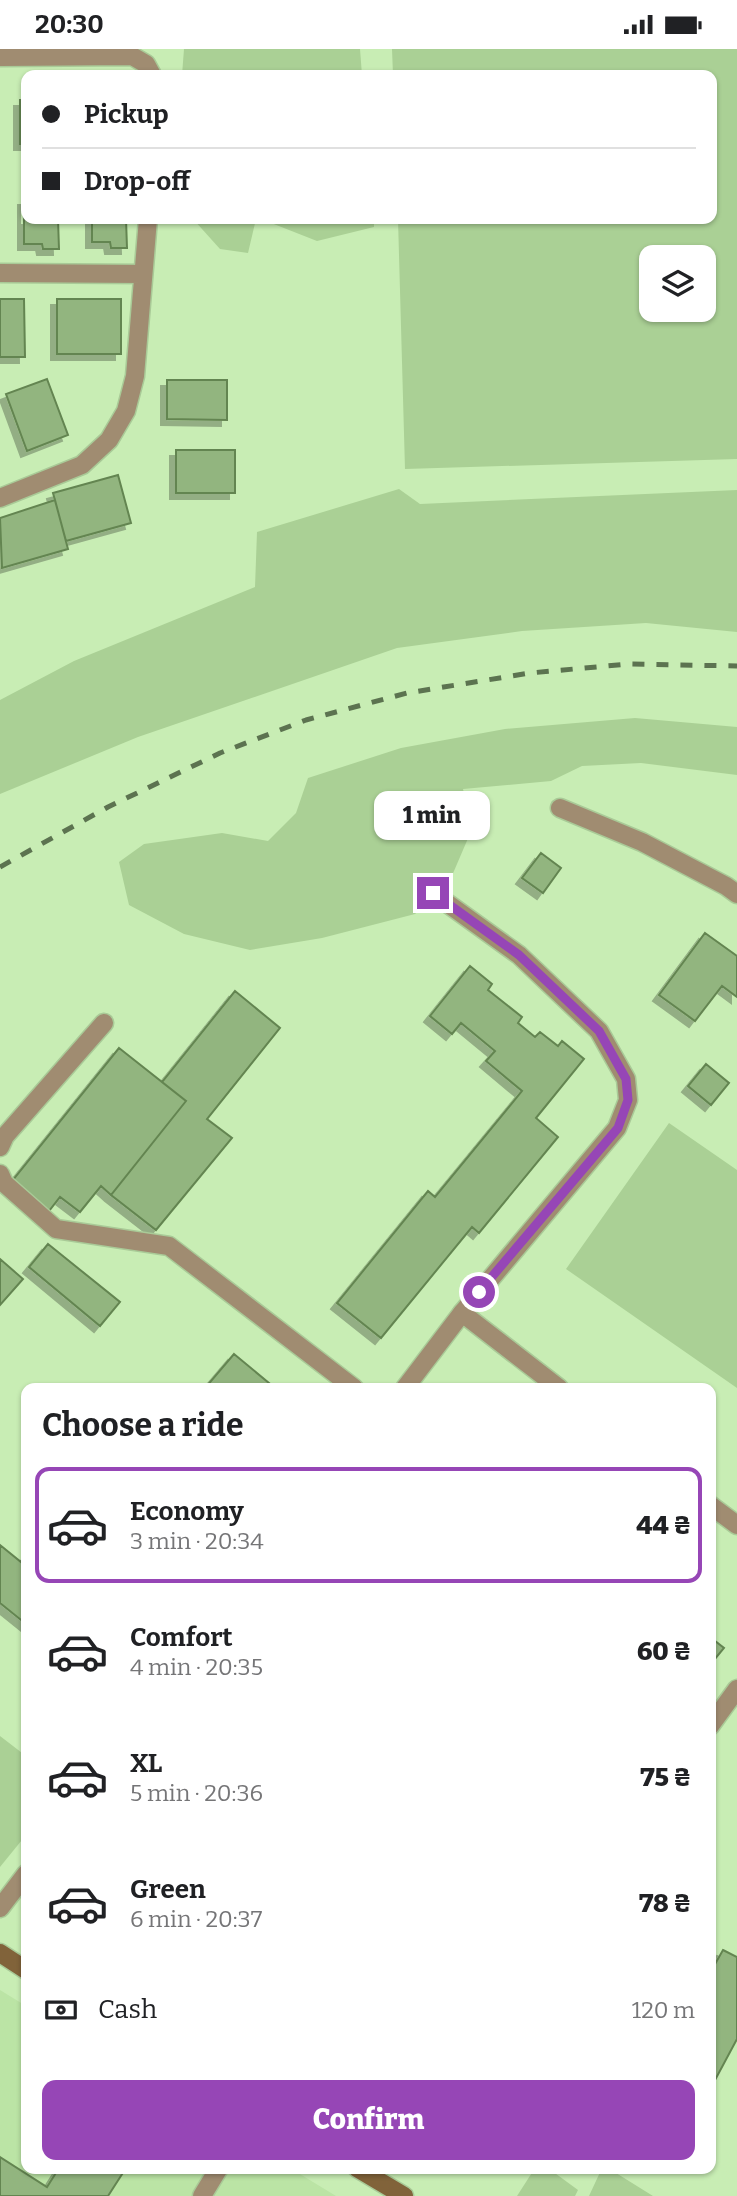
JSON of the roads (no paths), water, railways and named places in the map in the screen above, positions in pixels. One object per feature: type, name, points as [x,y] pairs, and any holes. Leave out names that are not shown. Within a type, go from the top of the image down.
[{"type":"street","points":[[0,57],[132,56],[145,64],[149,70]]},
{"type":"street","points":[[0,498],[82,465],[109,440],[126,411],[135,376],[148,224]]},
{"type":"street","points":[[0,273],[143,274]]},
{"type":"street","points":[[560,808],[642,842],[737,894]]},
{"type":"street","points":[[409,1383],[462,1313],[618,1128],[628,1100],[626,1079],[599,1031],[519,955],[433,893]]},
{"type":"street","points":[[0,1147],[5,1136],[104,1023]]},
{"type":"street","points":[[0,1174],[4,1183],[56,1229],[169,1246],[347,1383]]},
{"type":"street","points":[[462,1313],[553,1383]]},
{"type":"street","points":[[716,1509],[737,1525]]},
{"type":"street","points":[[716,1718],[737,1689]]},
{"type":"street","points":[[0,1908],[21,1881]]},
{"type":"street","points":[[0,1954],[21,1966]]},
{"type":"street","points":[[202,2196],[215,2174]]},
{"type":"street","points":[[367,2174],[404,2196]]},
{"type":"railway","points":[[0,867],[108,807],[220,753],[306,720],[407,693],[530,673],[629,664],[737,666]]}]
